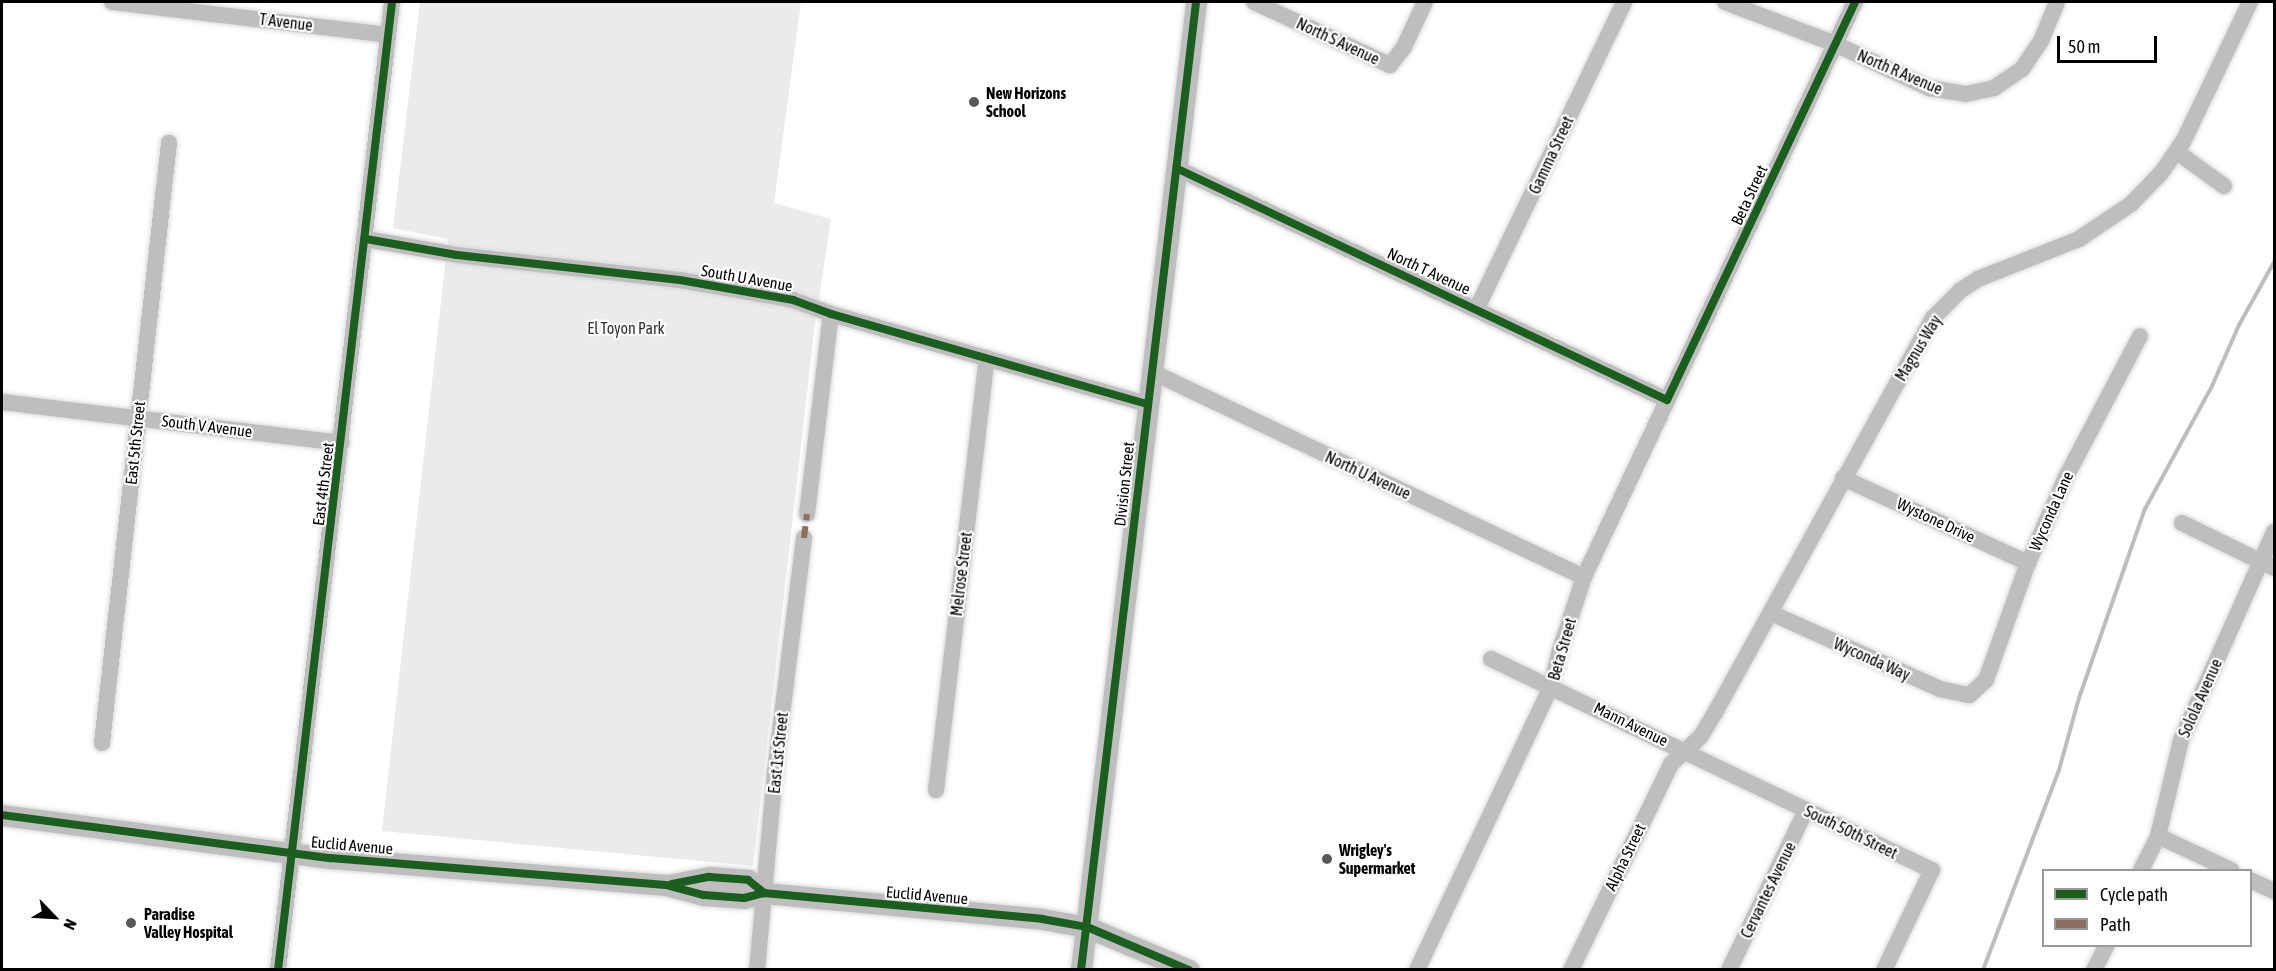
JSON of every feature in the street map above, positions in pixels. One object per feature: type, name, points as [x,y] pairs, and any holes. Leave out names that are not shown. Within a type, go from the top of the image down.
[{"type":"main road","name":"Division Street","points":[[1081,969],[1147,404],[1178,169],[1196,2]]},
{"type":"main road","name":"Euclid Avenue","points":[[2,815],[330,858],[666,885],[709,878],[748,880],[764,893],[1042,919],[1087,927],[1189,969]]},
{"type":"street","name":"T Avenue","points":[[112,2],[388,35]]},
{"type":"street","name":"East 4th Street","points":[[278,969],[342,443],[392,2]]},
{"type":"street","name":"North S Avenue","points":[[1254,2],[1390,65],[1404,47],[1425,2]]},
{"type":"street","name":"Gamma Street","points":[[1477,308],[1624,2]]},
{"type":"street","name":"North R Avenue","points":[[1725,2],[1836,44],[1929,88],[1966,94],[1994,88],[2022,69],[2032,57],[2051,20],[2057,2]]},
{"type":"street","name":"Beta Street","points":[[1417,969],[1551,686],[1584,577],[1855,2]]},
{"type":"street","name":"Magnus Way","points":[[1686,750],[1701,736],[1933,318],[1961,290],[1988,274],[2079,239],[2123,211],[2161,173],[2177,152],[2250,2]]},
{"type":"street","name":"East 5th Street","points":[[102,743],[169,143]]},
{"type":"street","points":[[2177,152],[2224,186]]},
{"type":"street","name":"North T Avenue","points":[[1178,169],[1477,308],[1667,400]]},
{"type":"street","name":"South U Avenue","points":[[366,239],[457,255],[680,280],[793,300],[831,314],[1147,404]]},
{"type":"street","points":[[807,514],[831,314]]},
{"type":"street","name":"Wyconda Lane","points":[[1974,691],[1986,680],[2028,563],[2075,459],[2140,336]]},
{"type":"street","name":"Melrose Street","points":[[936,790],[987,358]]},
{"type":"street","name":"North U Avenue","points":[[1152,372],[1584,577]]},
{"type":"street","name":"South V Avenue","points":[[2,402],[342,443]]},
{"type":"street","name":"Wystone Drive","points":[[1844,478],[2028,563]]},
{"type":"street","points":[[2182,523],[2268,564]]},
{"type":"street","name":"Solola Avenue","points":[[2142,869],[2158,836],[2181,740],[2268,564],[2274,532]]},
{"type":"street","name":"East 1st Street","points":[[757,969],[775,771],[804,538]]},
{"type":"street","name":"Wyconda Way","points":[[1771,613],[1940,689],[1969,695],[1974,691]]},
{"type":"street","name":"Mann Avenue","points":[[1491,659],[1686,750],[1770,793]]},
{"type":"street","name":"Alpha Street","points":[[1572,969],[1671,764],[1686,750]]},
{"type":"street","name":"South 50th Street","points":[[1770,793],[1932,870],[1884,969]]},
{"type":"street","name":"Cervantes Avenue","points":[[1729,969],[1806,810]]},
{"type":"street","points":[[2158,836],[2229,869]]},
{"type":"street","points":[[2252,881],[2274,891]]},
{"type":"street","points":[[2094,969],[2105,947]]},
{"type":"green space","name":"El Toyon Park","points":[[420,2],[801,2],[774,203],[831,219],[814,332],[753,866],[382,831],[448,239],[393,228]]},
{"type":"waterway","points":[[1983,970],[2059,770],[2079,698],[2145,509],[2212,386],[2239,325],[2274,262]]},
{"type":"marked path","points":[[804,538],[807,514]]},
{"type":"cycle path","points":[[278,970],[392,2]]},
{"type":"cycle path","points":[[1081,970],[1196,2]]},
{"type":"cycle path","points":[[1178,169],[1667,400],[1855,2]]},
{"type":"cycle path","points":[[366,239],[457,255],[680,280],[793,300],[831,314],[1147,404]]},
{"type":"cycle path","points":[[2,815],[330,858],[666,885],[704,895],[744,898],[764,893],[1042,919],[1087,927],[1189,970]]},
{"type":"cycle path","points":[[672,884],[709,877],[748,880],[764,893]]},
{"type":"place","name":"New Horizons School","points":[[974,102]]},
{"type":"place","name":"Wrigley's Supermarket","points":[[1327,859]]},
{"type":"place","name":"Paradise Valley Hospital","points":[[131,923]]}]
